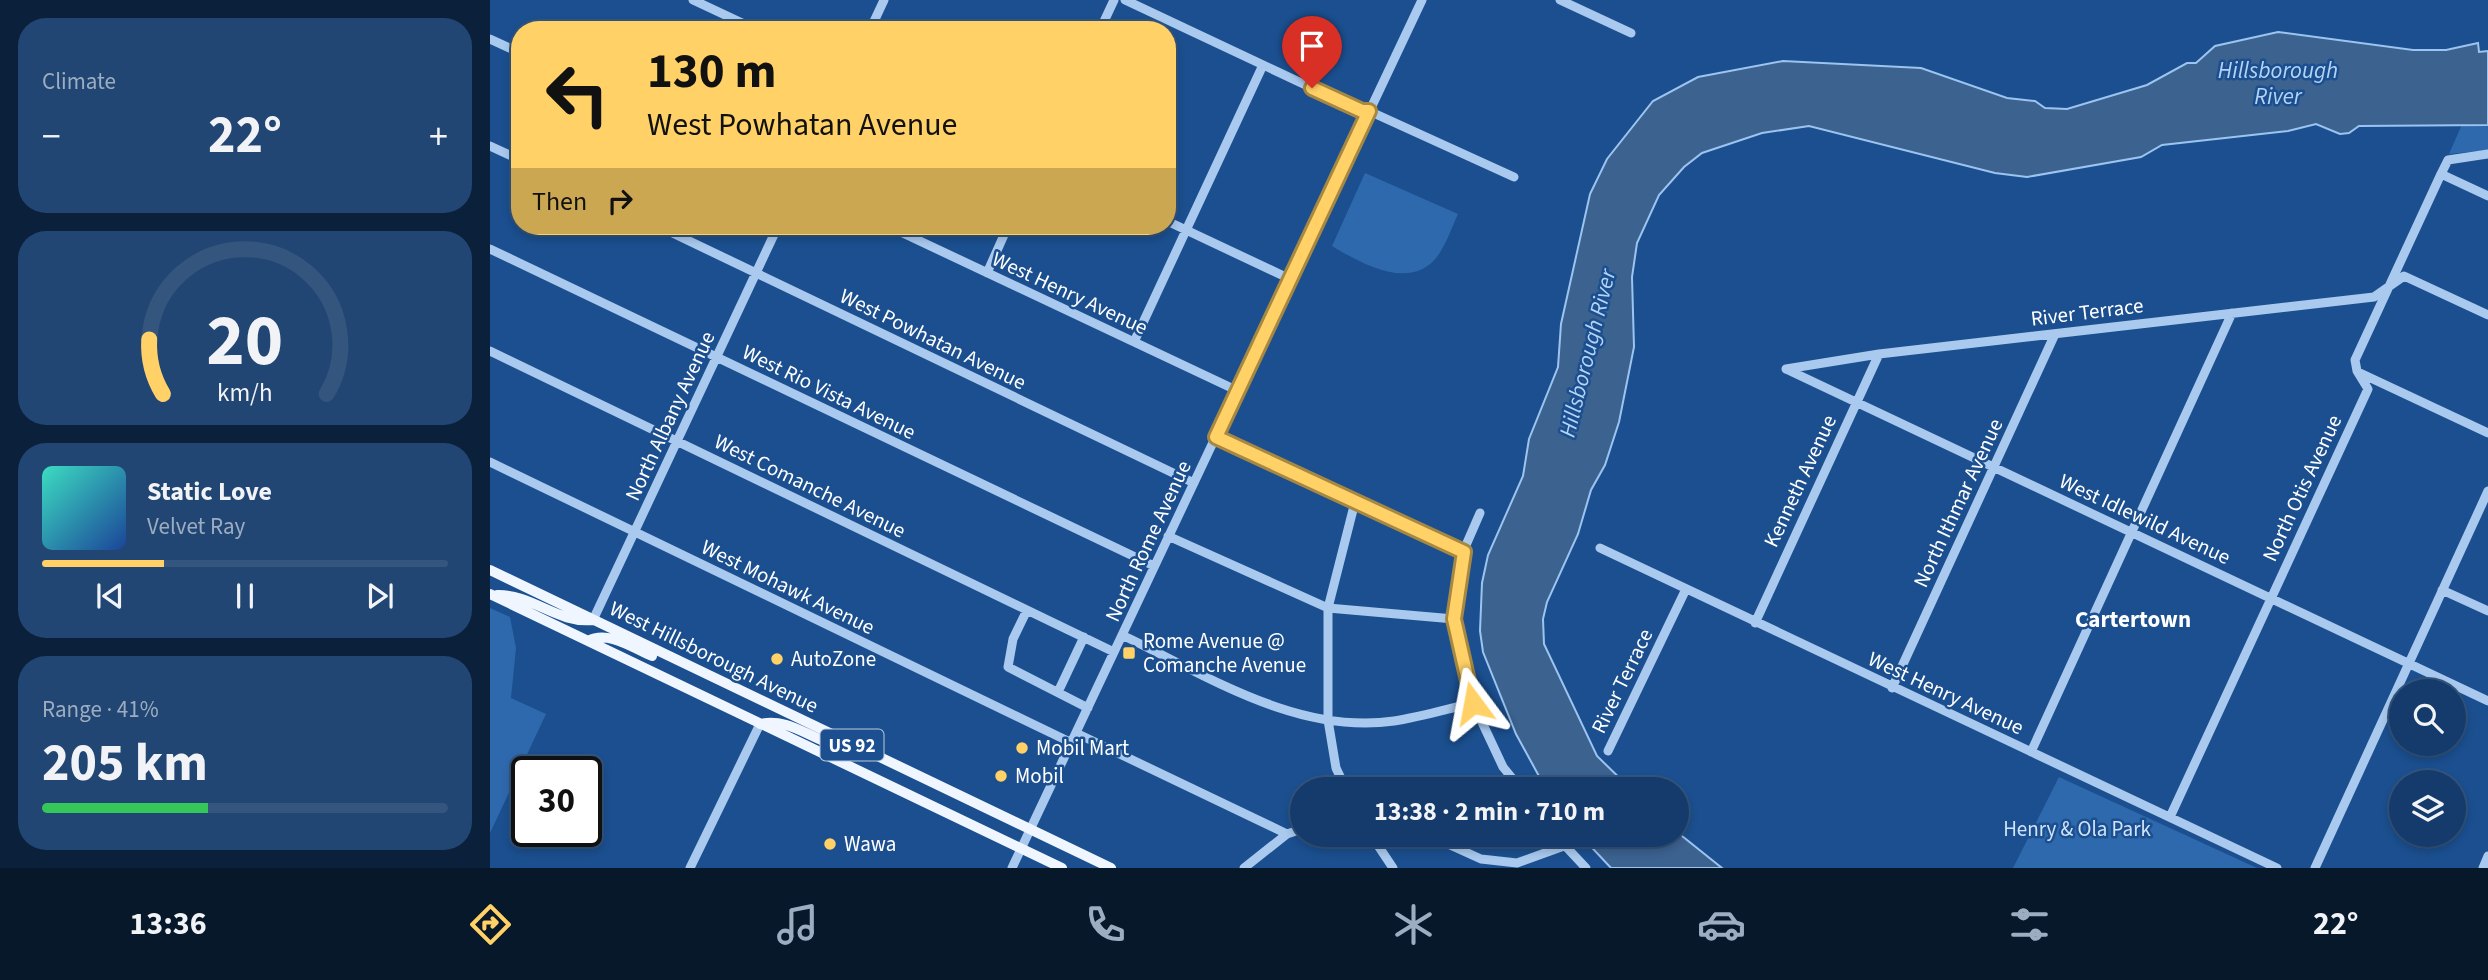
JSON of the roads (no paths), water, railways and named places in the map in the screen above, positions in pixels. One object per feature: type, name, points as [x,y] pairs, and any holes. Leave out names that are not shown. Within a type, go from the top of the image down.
[{"type":"main road","name":"West Hillsborough Avenue","points":[[490,570],[1111,868]]},
{"type":"main road","points":[[492,595],[516,594],[572,620],[593,620]]},
{"type":"main road","name":"West Hillsborough Avenue","points":[[492,595],[1062,868]]},
{"type":"main road","points":[[588,641],[597,636],[606,637],[662,659],[667,656]]},
{"type":"main road","points":[[760,724],[781,722],[828,743],[857,747]]},
{"type":"street","points":[[693,0],[738,21]]},
{"type":"street","points":[[874,21],[884,0]]},
{"type":"street","points":[[1104,21],[1114,0]]},
{"type":"street","points":[[1125,0],[1170,21]]},
{"type":"street","name":"North Rome Avenue","points":[[1012,868],[1422,0]]},
{"type":"street","points":[[1560,0],[1631,33]]},
{"type":"street","points":[[1176,24],[1362,111],[1369,111],[1514,177]]},
{"type":"street","points":[[490,39],[511,49]]},
{"type":"street","points":[[1134,342],[1264,65]]},
{"type":"street","points":[[490,146],[511,156]]},
{"type":"street","points":[[2488,154],[2448,160],[2441,174],[2488,196]]},
{"type":"street","name":"North Otis Avenue","points":[[2170,817],[2368,389],[2357,371],[2355,360],[2441,174]]},
{"type":"street","points":[[1176,226],[1290,279]]},
{"type":"street","name":"West Powhatan Avenue","points":[[676,235],[1194,483]]},
{"type":"street","name":"North Albany Avenue","points":[[593,620],[774,235]]},
{"type":"street","name":"West Henry Avenue","points":[[907,235],[1238,391]]},
{"type":"street","points":[[987,273],[1005,235]]},
{"type":"street","name":"West Rio Vista Avenue","points":[[490,249],[1154,566]]},
{"type":"street","name":"River Terrace","points":[[1786,369],[1879,354],[2374,297],[2404,276],[2488,315]]},
{"type":"street","points":[[2031,752],[2232,313]]},
{"type":"street","name":"North Ithmar Avenue","points":[[1892,688],[2054,334]]},
{"type":"street","name":"West Comanche Avenue","points":[[490,351],[1115,652]]},
{"type":"street","name":"Kenneth Avenue","points":[[1755,623],[1879,354]]},
{"type":"street","name":"West Idlewild Avenue","points":[[1786,369],[2488,701]]},
{"type":"street","points":[[2357,371],[2488,433]]},
{"type":"street","points":[[1216,437],[1464,552]]},
{"type":"street","name":"West Mohawk Avenue","points":[[490,462],[1072,743]]},
{"type":"street","points":[[2315,868],[2488,491]]},
{"type":"street","points":[[1340,777],[1336,768],[1328,720],[1328,608],[1355,502]]},
{"type":"street","points":[[1479,513],[1464,552],[1454,619],[1473,703],[1503,767],[1511,777]]},
{"type":"street","points":[[1168,536],[1328,608],[1454,619]]},
{"type":"street","name":"West Henry Avenue","points":[[1601,548],[2277,868]]},
{"type":"street","name":"River Terrace","points":[[1608,751],[1686,589]]},
{"type":"street","points":[[2442,590],[2488,611]]},
{"type":"street","points":[[1027,610],[1013,639],[1008,667],[1088,708]]},
{"type":"street","points":[[1122,635],[1281,710],[1328,720],[1392,722],[1473,703]]},
{"type":"street","points":[[1058,692],[1084,637]]},
{"type":"street","points":[[690,868],[760,724]]},
{"type":"street","points":[[1076,733],[1287,834]]},
{"type":"street","points":[[1244,868],[1290,833]]},
{"type":"street","points":[[1379,847],[1393,868]]},
{"type":"street","points":[[1454,847],[1481,859],[1517,866],[1562,847]]},
{"type":"street","points":[[1565,847],[1586,868]]},
{"type":"street","points":[[2483,868],[2488,856]]},
{"type":"water","name":"Hillsborough River","points":[[2278,32],[2413,50],[2446,50],[2478,43],[2479,52],[2488,51],[2488,125],[2359,126],[2349,133],[2340,134],[2316,124],[2288,131],[2162,145],[2141,157],[2027,177],[1995,173],[1809,126],[1762,133],[1702,153],[1684,167],[1659,195],[1637,243],[1632,277],[1634,347],[1619,422],[1605,465],[1591,490],[1578,534],[1547,602],[1543,619],[1544,644],[1597,756],[1619,777],[1539,777],[1516,734],[1483,652],[1480,631],[1482,583],[1488,555],[1523,476],[1529,439],[1558,367],[1561,324],[1590,194],[1607,159],[1653,101],[1698,77],[1783,61],[1921,68],[2007,98],[2035,101],[2045,108],[2067,109],[2147,85],[2187,63],[2196,63],[2215,46]]},
{"type":"water","points":[[1689,842],[1722,868],[1611,868],[1591,847],[1689,847]]},
{"type":"place","name":"Rome Avenue @ Comanche Avenue","points":[[1129,653]]},
{"type":"place","name":"AutoZone","points":[[777,659]]},
{"type":"place","name":"Mobil Mart","points":[[1022,748]]},
{"type":"place","name":"Mobil","points":[[1001,776]]},
{"type":"place","name":"Wawa","points":[[830,844]]},
{"type":"district","name":"Cartertown","points":[[2133,619]]},
{"type":"park label","name":"Henry & Ola Park","points":[[2077,829]]}]
